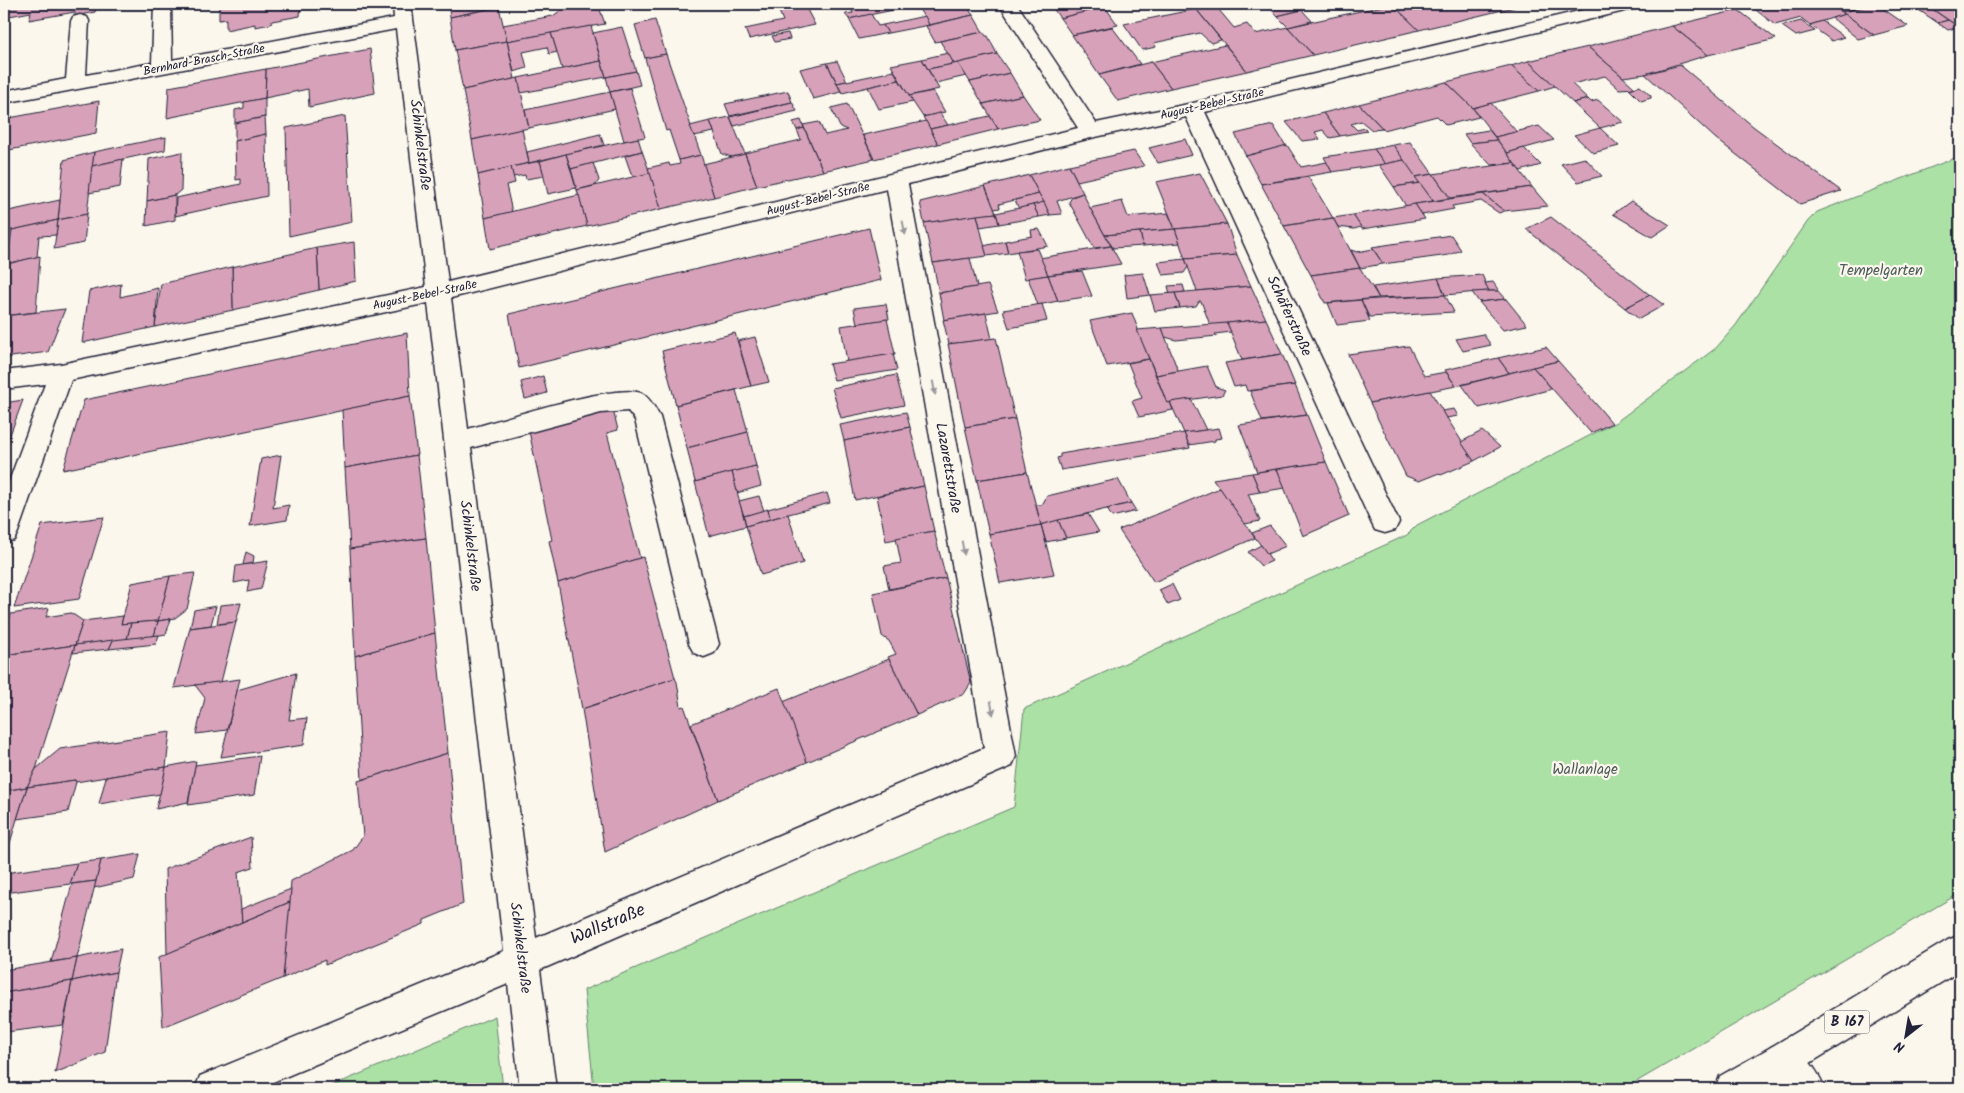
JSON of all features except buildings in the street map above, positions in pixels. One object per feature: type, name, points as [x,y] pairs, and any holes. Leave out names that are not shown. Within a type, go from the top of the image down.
[{"type":"street","points":[[1008,4],[1091,131]]},
{"type":"street","name":"August-Bebel-Straße","points":[[4,380],[61,373],[514,276],[1091,131],[1193,109],[1630,4]]},
{"type":"street","points":[[162,6],[162,68]]},
{"type":"street","name":"Bernhard-Brasch-Straße","points":[[4,97],[162,68],[403,13]]},
{"type":"street","name":"Schinkelstraße","points":[[403,13],[538,1089]]},
{"type":"street","points":[[76,84],[80,21]]},
{"type":"street","name":"Schäferstraße","points":[[1193,109],[1385,522]]},
{"type":"street","name":"Lazarettstraße","points":[[896,180],[1001,756]]},
{"type":"street","points":[[4,532],[61,373]]},
{"type":"street","points":[[457,442],[601,403],[635,401],[647,417],[704,644]]},
{"type":"street","name":"Wallstraße","points":[[213,1089],[1001,756]]},
{"type":"street","name":"B 167","points":[[1733,1089],[1784,1060],[1960,952]]},
{"type":"street","points":[[1784,1060],[1807,1089]]},
{"type":"green space","name":"Wallanlage","points":[[1960,156],[1960,893],[1624,1089],[594,1089],[584,990],[1014,807],[1024,709],[1407,535],[1417,525],[1616,422],[1716,348],[1736,325],[1808,221],[1817,212]]},
{"type":"green space","points":[[495,1016],[503,1089],[325,1089]]},
{"type":"park label","name":"Tempelgarten","points":[[1881,271]]}]
